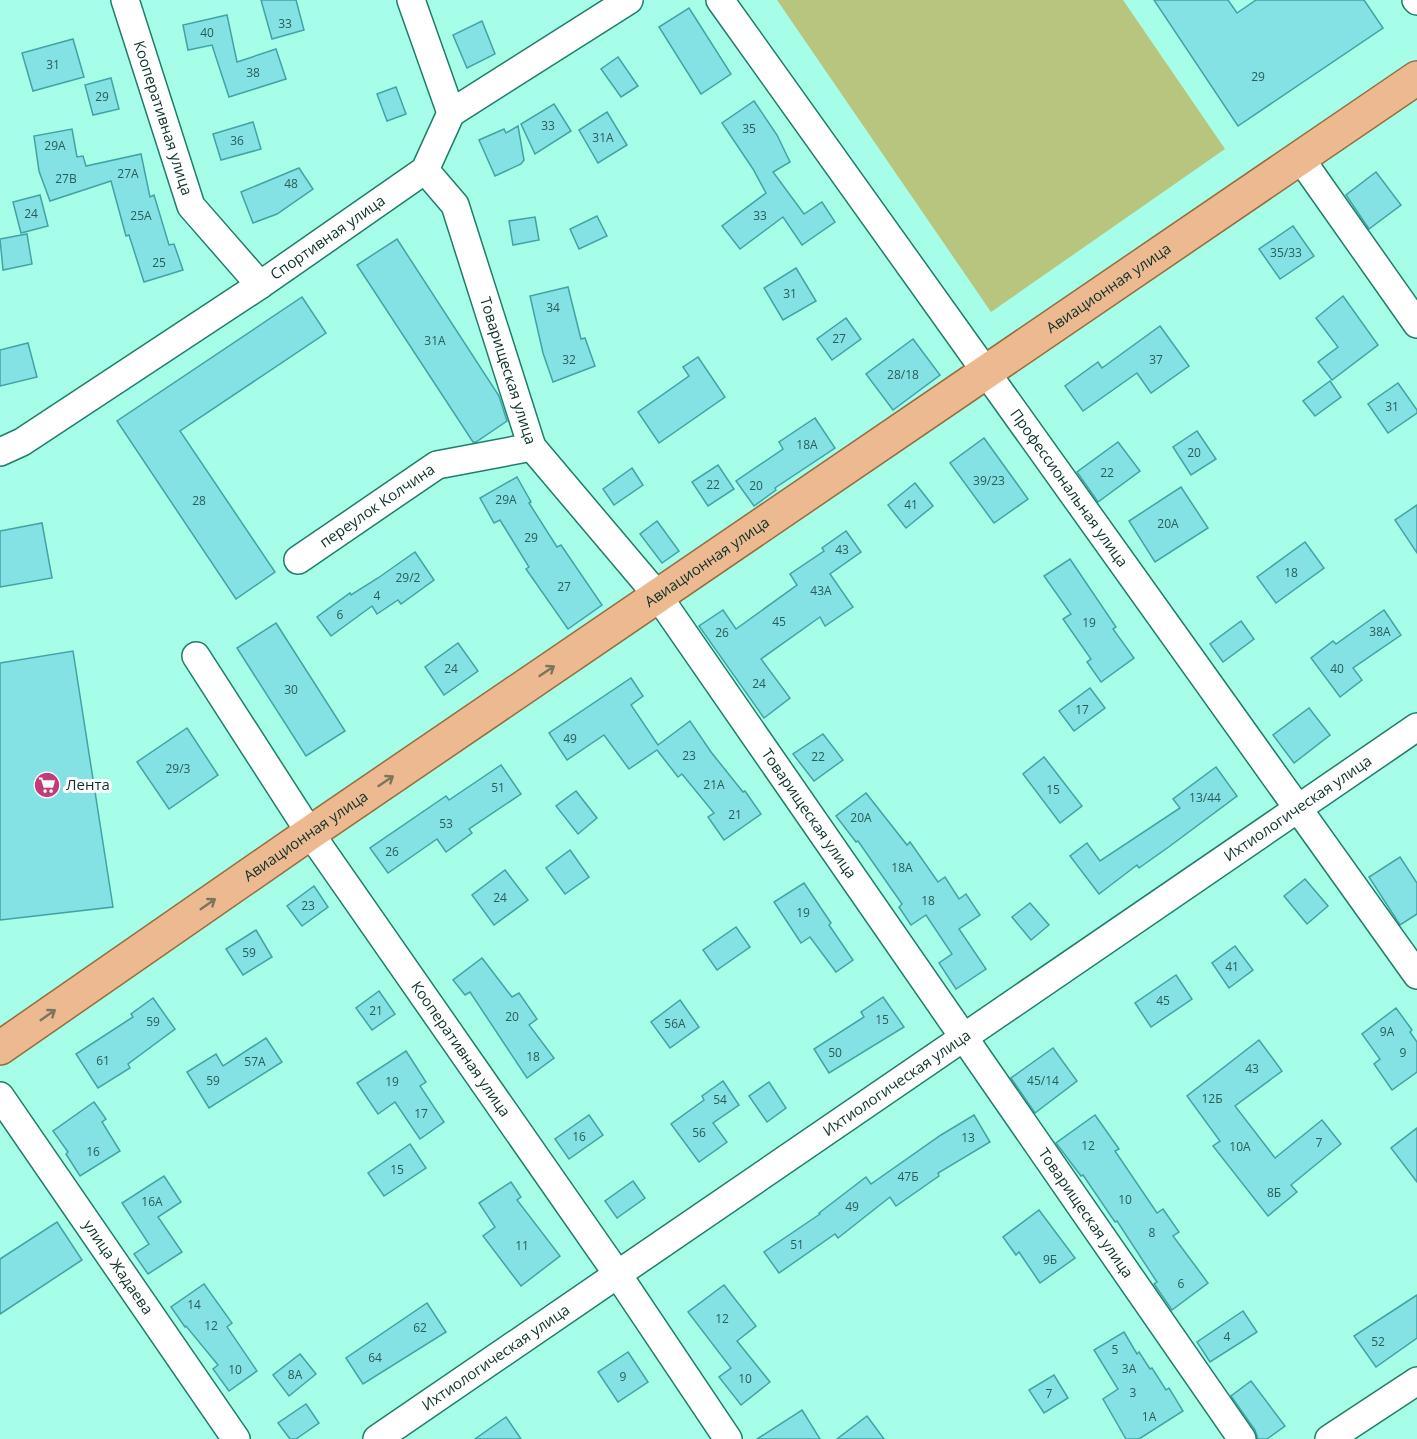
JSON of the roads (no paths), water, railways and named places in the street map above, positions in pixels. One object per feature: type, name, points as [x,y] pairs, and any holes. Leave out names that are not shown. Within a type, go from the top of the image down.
[{"type":"main road","name":"Авиационная улица","points":[[0,1048],[310,833],[1417,78]]},
{"type":"street","name":"Кооперативная улица","points":[[125,0],[191,206],[260,285]]},
{"type":"street","points":[[411,0],[451,113]]},
{"type":"street","points":[[425,170],[451,113],[629,0]]},
{"type":"street","name":"Профессиональная улица","points":[[720,0],[1417,975]]},
{"type":"street","points":[[1300,158],[1417,324]]},
{"type":"street","name":"Спортивная улица","points":[[0,452],[22,442],[260,285],[425,170]]},
{"type":"street","name":"Товарищеская улица","points":[[425,170],[455,205],[531,447],[658,596],[1242,1439]]},
{"type":"street","name":"переулок Колчина","points":[[298,560],[437,465],[531,447]]},
{"type":"street","name":"Кооперативная улица","points":[[196,656],[310,833],[618,1275],[728,1439]]},
{"type":"street","name":"Ихтиологическая улица","points":[[377,1439],[1417,727]]},
{"type":"street","name":"улица Жадаева","points":[[0,1096],[236,1439]]},
{"type":"street","points":[[1329,1439],[1417,1381]]},
{"type":"place","name":"Лента","points":[[47,785]]}]
